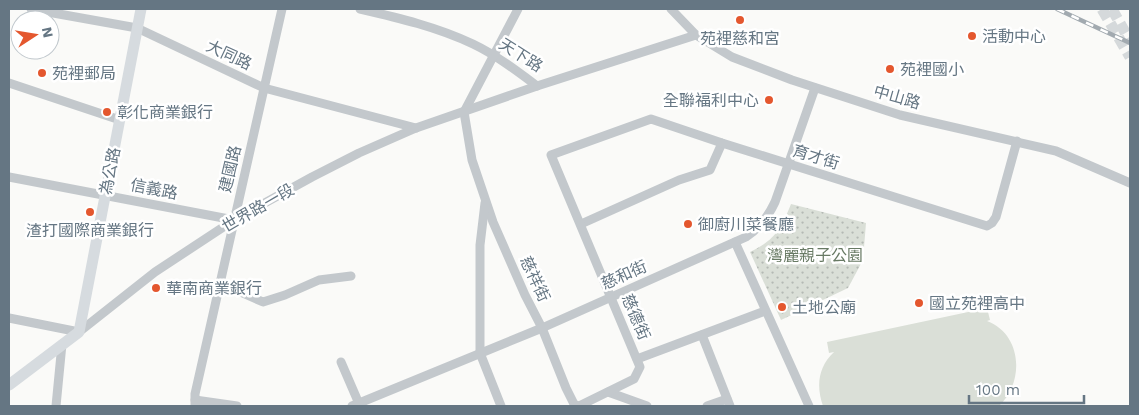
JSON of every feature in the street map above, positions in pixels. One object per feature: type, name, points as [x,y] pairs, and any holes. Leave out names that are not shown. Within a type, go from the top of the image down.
[{"type":"main road","name":"為公路","points":[[79,332],[141,9]]},
{"type":"main road","name":"世界路一段","points":[[9,385],[79,332]]},
{"type":"street","name":"大同路","points":[[31,9],[137,28],[264,88],[416,128]]},
{"type":"street","name":"建國路","points":[[195,400],[282,9]]},
{"type":"street","name":"天下路","points":[[360,9],[444,31],[474,44],[494,55],[537,86],[696,34]]},
{"type":"street","points":[[464,112],[518,9]]},
{"type":"street","name":"中山路","points":[[672,9],[696,34],[732,57],[815,88],[900,115],[1056,151],[1130,183]]},
{"type":"street","points":[[9,83],[120,120]]},
{"type":"street","name":"世界路一段","points":[[79,332],[155,272],[234,220],[320,173],[359,153],[416,128],[537,86]]},
{"type":"street","name":"慈和街","points":[[357,405],[542,328],[746,237],[756,230],[768,216],[775,202],[815,88]]},
{"type":"street","name":"慈祥街","points":[[464,112],[472,160],[493,222],[525,295],[542,328],[566,388],[574,404],[578,406]]},
{"type":"street","name":"育才街","points":[[551,155],[651,119],[987,226],[996,217],[1017,141]]},
{"type":"street","points":[[581,224],[679,180],[710,170],[722,143]]},
{"type":"street","name":"慈德街","points":[[551,155],[640,367],[634,379],[578,406]]},
{"type":"street","name":"信義路","points":[[9,177],[234,220]]},
{"type":"street","points":[[485,200],[480,245],[480,353],[500,406]]},
{"type":"street","points":[[734,242],[806,405]]},
{"type":"street","points":[[220,283],[263,302],[285,295],[319,280],[351,276]]},
{"type":"street","points":[[637,359],[765,311]]},
{"type":"street","points":[[9,318],[79,332]]},
{"type":"street","points":[[702,335],[728,403],[707,406]]},
{"type":"street","points":[[56,406],[62,344]]},
{"type":"street","points":[[341,362],[357,405]]},
{"type":"street","points":[[608,392],[644,406]]},
{"type":"street","points":[[195,400],[237,406]]},
{"type":"green space","name":"灣麗親子公園","points":[[791,204],[866,223],[863,260],[848,288],[781,320],[750,252],[766,243],[776,233]]},
{"type":"green space","points":[[987,308],[990,320],[987,321],[999,327],[1007,336],[1013,347],[1016,359],[1016,372],[1013,384],[999,406],[823,406],[819,384],[820,377],[825,364],[834,352],[829,353],[827,342]]},
{"type":"tunnel","points":[[1102,9],[1130,57]]},
{"type":"tunnel","points":[[1112,9],[1130,41]]},
{"type":"railway","points":[[1057,9],[1130,43]]},
{"type":"place","name":"苑裡慈和宮","points":[[740,20]]},
{"type":"place","name":"活動中心","points":[[972,36]]},
{"type":"place","name":"苑裡國小","points":[[890,69]]},
{"type":"place","name":"苑裡郵局","points":[[42,73]]},
{"type":"place","name":"全聯福利中心","points":[[769,100]]},
{"type":"place","name":"彰化商業銀行","points":[[107,112]]},
{"type":"place","name":"渣打國際商業銀行","points":[[90,212]]},
{"type":"place","name":"御廚川菜餐廳","points":[[688,224]]},
{"type":"place","name":"華南商業銀行","points":[[156,288]]},
{"type":"place","name":"國立苑裡高中","points":[[919,303]]},
{"type":"place","name":"土地公廟","points":[[782,307]]}]
